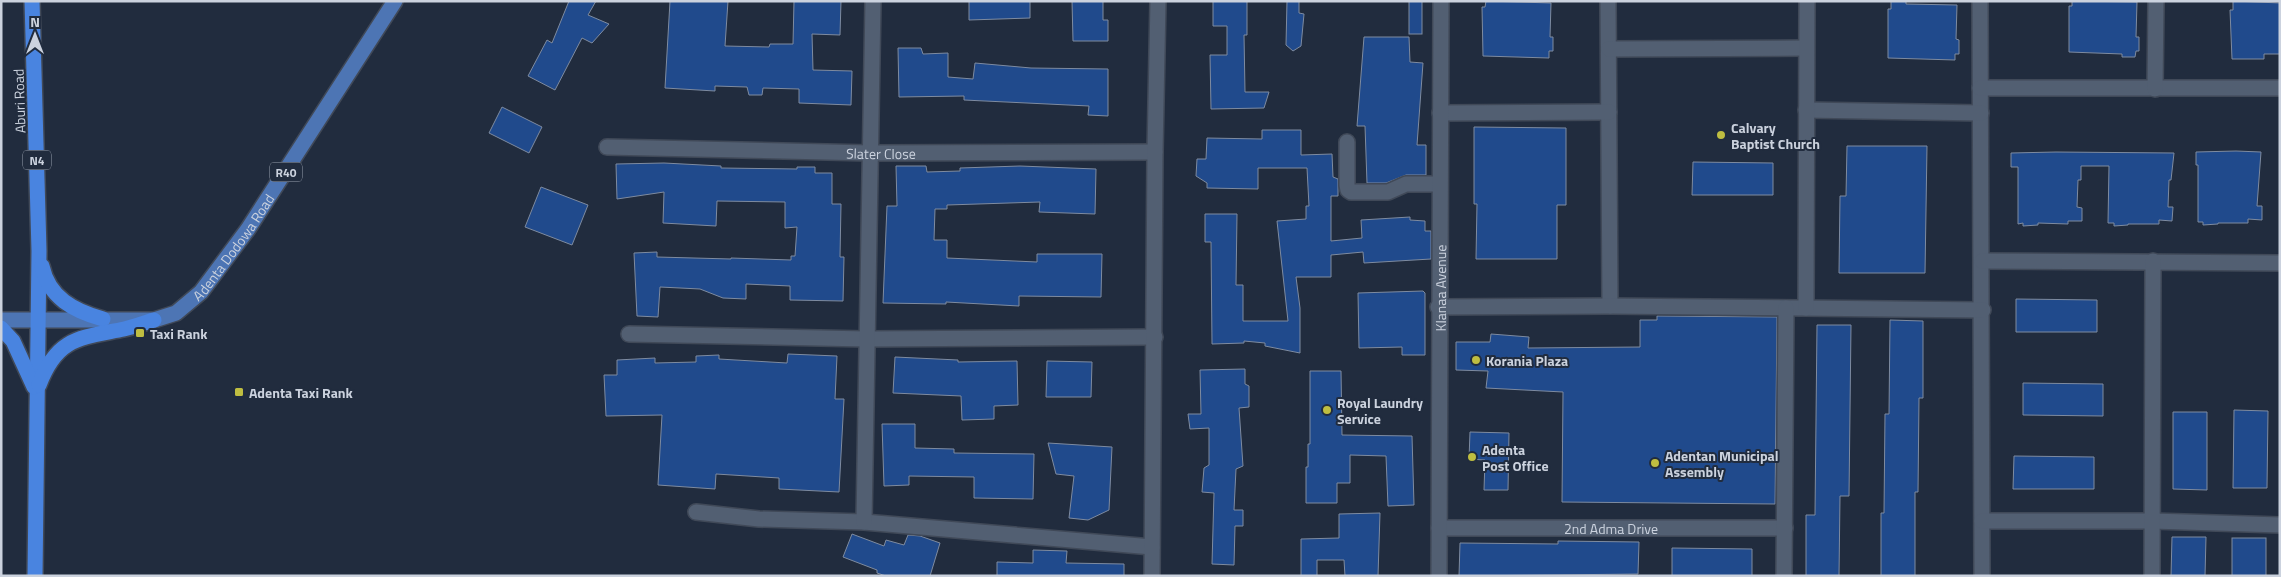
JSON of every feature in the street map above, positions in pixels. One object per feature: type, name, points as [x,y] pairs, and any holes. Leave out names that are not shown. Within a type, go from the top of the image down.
[{"type":"highway","name":"Aburi Road","points":[[32,1],[39,251],[38,319]]},
{"type":"highway","points":[[39,251],[45,278],[56,296],[84,314],[103,319]]},
{"type":"highway","name":"N4","points":[[35,576],[38,319]]},
{"type":"highway","points":[[36,393],[44,373],[55,354],[68,344],[84,336],[126,329],[154,320]]},
{"type":"highway","points":[[1,328],[13,342],[36,393]]},
{"type":"main road","name":"Adenta Dodowa Road","points":[[1,320],[154,320],[176,313],[201,292],[248,230],[395,1]]},
{"type":"street","points":[[864,522],[873,1]]},
{"type":"street","points":[[1152,576],[1158,1]]},
{"type":"street","name":"Klanaa Avenue","points":[[1439,576],[1438,307],[1441,1]]},
{"type":"street","points":[[1608,1],[1610,306]]},
{"type":"street","points":[[1806,308],[1807,1]]},
{"type":"street","points":[[1980,1],[1983,310],[1982,576]]},
{"type":"street","points":[[2155,89],[2156,1]]},
{"type":"street","points":[[1608,49],[1806,48]]},
{"type":"street","points":[[1980,88],[2280,88]]},
{"type":"street","points":[[1806,110],[1981,113]]},
{"type":"street","points":[[1440,113],[1609,112]]},
{"type":"street","points":[[1346,142],[1347,185],[1348,190],[1351,192],[1388,192],[1406,184],[1439,184]]},
{"type":"street","name":"Slater Close","points":[[607,147],[870,153],[1155,152]]},
{"type":"street","points":[[1982,261],[2280,263]]},
{"type":"street","points":[[2152,576],[2154,261]]},
{"type":"street","points":[[1438,307],[1610,306],[1983,310]]},
{"type":"street","points":[[1784,576],[1786,308]]},
{"type":"street","points":[[629,334],[866,339],[1155,337]]},
{"type":"street","points":[[696,512],[759,518],[864,522],[1152,547]]},
{"type":"street","points":[[1982,521],[2153,521],[2280,526]]},
{"type":"street","name":"2nd Adma Drive","points":[[1439,528],[1785,528]]},
{"type":"building","points":[[569,1],[596,1],[588,15],[609,24],[592,43],[582,38],[555,90],[528,76],[547,40],[552,43]]},
{"type":"building","points":[[670,1],[728,1],[725,46],[769,47],[770,44],[793,44],[794,1],[841,1],[840,35],[812,34],[813,70],[852,71],[851,105],[799,103],[799,89],[763,88],[762,95],[749,95],[747,87],[715,86],[715,91],[665,88]]},
{"type":"building","points":[[969,1],[1030,1],[1030,18],[969,20]]},
{"type":"building","points":[[1072,1],[1103,1],[1103,20],[1108,20],[1108,41],[1073,41]]},
{"type":"building","points":[[1213,1],[1247,1],[1247,35],[1244,35],[1245,92],[1269,92],[1264,108],[1211,109],[1210,55],[1227,55],[1227,26],[1213,26]]},
{"type":"building","points":[[1287,1],[1299,1],[1299,13],[1304,14],[1301,46],[1293,51],[1286,45]]},
{"type":"building","points":[[1409,1],[1422,1],[1422,34],[1409,34]]},
{"type":"building","points":[[1486,1],[1551,3],[1550,37],[1553,37],[1553,51],[1549,51],[1549,58],[1483,56],[1482,7],[1485,7]]},
{"type":"building","points":[[1891,1],[1906,1],[1906,4],[1957,5],[1956,39],[1959,40],[1959,54],[1955,54],[1955,60],[1888,58],[1888,9],[1891,9]]},
{"type":"building","points":[[2072,1],[2137,2],[2136,37],[2139,37],[2139,51],[2136,51],[2135,57],[2122,57],[2122,54],[2069,52],[2069,6],[2072,6]]},
{"type":"building","points":[[2233,1],[2280,3],[2280,54],[2264,54],[2264,59],[2232,59],[2230,10],[2233,10]]},
{"type":"building","points":[[1364,37],[1409,37],[1410,62],[1423,63],[1417,145],[1426,145],[1426,175],[1406,175],[1386,183],[1367,183],[1365,126],[1357,126]]},
{"type":"building","points":[[898,48],[921,48],[923,54],[948,53],[948,77],[973,79],[975,63],[1031,68],[1108,69],[1108,116],[1088,115],[1089,106],[964,100],[964,96],[899,97]]},
{"type":"building","points":[[502,107],[542,127],[529,153],[489,133]]},
{"type":"building","points":[[1474,127],[1566,128],[1566,205],[1557,205],[1557,259],[1476,259],[1477,204],[1474,204]]},
{"type":"building","points":[[1262,130],[1301,130],[1301,155],[1332,154],[1333,177],[1338,179],[1338,196],[1331,196],[1331,241],[1362,238],[1361,220],[1410,217],[1410,220],[1425,221],[1425,231],[1431,231],[1431,259],[1364,263],[1363,252],[1331,255],[1331,277],[1296,277],[1300,308],[1300,353],[1265,346],[1265,343],[1244,341],[1244,343],[1212,344],[1211,242],[1205,242],[1205,214],[1237,214],[1236,285],[1243,285],[1243,321],[1288,321],[1277,221],[1306,219],[1306,206],[1309,206],[1307,168],[1258,168],[1258,189],[1207,188],[1207,183],[1196,176],[1197,159],[1206,159],[1207,138],[1262,139]]},
{"type":"building","points":[[1847,146],[1927,146],[1925,273],[1839,273],[1840,196],[1846,196]]},
{"type":"building","points":[[2196,152],[2261,152],[2257,206],[2262,206],[2262,220],[2248,219],[2248,223],[2203,225],[2203,222],[2198,222],[2198,165],[2196,165]]},
{"type":"building","points":[[2011,153],[2174,153],[2171,180],[2169,180],[2168,207],[2173,207],[2172,221],[2159,220],[2159,224],[2114,226],[2114,223],[2108,223],[2109,166],[2081,166],[2081,180],[2078,180],[2077,207],[2082,208],[2082,221],[2068,221],[2068,224],[2038,223],[2038,225],[2023,226],[2023,223],[2018,224],[2018,167],[2011,167]]},
{"type":"building","points":[[1693,162],[1773,163],[1773,195],[1692,195]]},
{"type":"building","points":[[664,163],[721,166],[721,168],[797,169],[797,167],[815,167],[815,173],[832,173],[832,204],[841,204],[840,257],[844,257],[843,301],[790,300],[790,286],[746,284],[746,299],[723,298],[700,289],[660,287],[658,317],[637,316],[634,253],[657,252],[657,257],[731,259],[791,260],[791,256],[795,256],[797,227],[785,228],[785,202],[717,201],[716,226],[663,223],[664,192],[617,199],[616,164]]},
{"type":"building","points":[[896,166],[926,166],[927,172],[960,171],[960,168],[1020,166],[1096,169],[1095,214],[1039,212],[1040,202],[947,205],[947,209],[935,209],[934,240],[947,240],[947,258],[1037,262],[1037,254],[1102,254],[1101,297],[1019,296],[1019,306],[946,302],[946,304],[883,303],[887,206],[897,206]]},
{"type":"building","points":[[541,187],[588,205],[572,245],[525,227]]},
{"type":"building","points":[[1423,291],[1425,293],[1425,355],[1402,355],[1402,347],[1359,348],[1358,293]]},
{"type":"building","points":[[2016,299],[2097,300],[2097,332],[2016,332]]},
{"type":"building","points":[[1657,316],[1777,317],[1775,504],[1562,502],[1563,392],[1486,388],[1488,371],[1456,370],[1456,342],[1490,342],[1491,334],[1529,337],[1528,348],[1640,347],[1640,320],[1657,320]]},
{"type":"building","points":[[1890,320],[1923,321],[1923,398],[1919,398],[1918,492],[1915,492],[1915,576],[1881,576],[1881,513],[1884,513],[1885,414],[1889,414]]},
{"type":"building","points":[[1817,325],[1851,325],[1849,496],[1840,496],[1839,576],[1806,576],[1806,515],[1815,515]]},
{"type":"building","points":[[788,354],[837,356],[835,399],[844,399],[839,492],[779,489],[779,478],[716,474],[715,489],[658,485],[662,415],[606,416],[604,375],[617,375],[617,360],[655,358],[655,363],[696,362],[696,356],[719,355],[719,359],[787,363]]},
{"type":"building","points":[[895,357],[958,360],[958,362],[1017,361],[1018,405],[994,406],[994,419],[962,420],[961,396],[893,393]]},
{"type":"building","points":[[1047,361],[1092,362],[1091,397],[1046,397]]},
{"type":"building","points":[[1245,369],[1245,384],[1249,386],[1249,407],[1239,408],[1243,466],[1236,469],[1234,510],[1243,510],[1243,526],[1235,526],[1234,565],[1212,564],[1214,493],[1202,492],[1204,468],[1209,465],[1209,428],[1190,429],[1188,414],[1201,414],[1200,370]]},
{"type":"building","points":[[1310,371],[1341,371],[1342,435],[1412,436],[1414,505],[1388,506],[1386,456],[1350,455],[1350,483],[1337,483],[1337,503],[1306,503],[1306,467],[1308,467],[1308,444],[1310,444]]},
{"type":"building","points":[[2023,383],[2103,384],[2103,416],[2023,415]]},
{"type":"building","points":[[2234,410],[2268,411],[2267,488],[2233,488]]},
{"type":"building","points":[[2173,412],[2207,412],[2207,490],[2173,489]]},
{"type":"building","points":[[882,424],[915,424],[915,448],[954,449],[954,453],[1034,454],[1033,499],[974,498],[974,477],[909,476],[909,485],[884,486]]},
{"type":"building","points":[[1470,432],[1509,433],[1508,490],[1484,490],[1485,460],[1469,459]]},
{"type":"building","points":[[1048,443],[1112,447],[1109,510],[1088,520],[1069,518],[1074,476],[1056,474]]},
{"type":"building","points":[[2014,456],[2094,457],[2094,489],[2013,489]]},
{"type":"building","points":[[1380,513],[1378,576],[1345,576],[1344,560],[1317,560],[1317,576],[1301,576],[1301,539],[1339,538],[1339,514]]},
{"type":"building","points":[[852,534],[884,546],[886,540],[904,545],[908,535],[920,536],[940,543],[930,576],[886,576],[877,573],[877,570],[843,557]]},
{"type":"building","points":[[2172,537],[2206,537],[2205,576],[2171,576]]},
{"type":"building","points":[[2232,538],[2266,538],[2266,576],[2232,576]]},
{"type":"building","points":[[1558,541],[1639,542],[1638,574],[1459,576],[1460,543],[1558,544]]},
{"type":"building","points":[[1672,548],[1752,549],[1752,576],[1672,576]]},
{"type":"building","points":[[1033,550],[1067,551],[1066,563],[1124,564],[1124,576],[997,576],[997,562],[1033,563]]},
{"type":"place","name":"Calvary Baptist Church","points":[[1721,135]]},
{"type":"place","name":"Taxi Rank","points":[[140,333]]},
{"type":"place","name":"Korania Plaza","points":[[1476,360]]},
{"type":"place","name":"Adenta Taxi Rank","points":[[239,392]]},
{"type":"place","name":"Royal Laundry Service","points":[[1327,410]]},
{"type":"place","name":"Adenta Post Office","points":[[1472,457]]},
{"type":"place","name":"Adentan Municipal Assembly","points":[[1655,463]]}]
